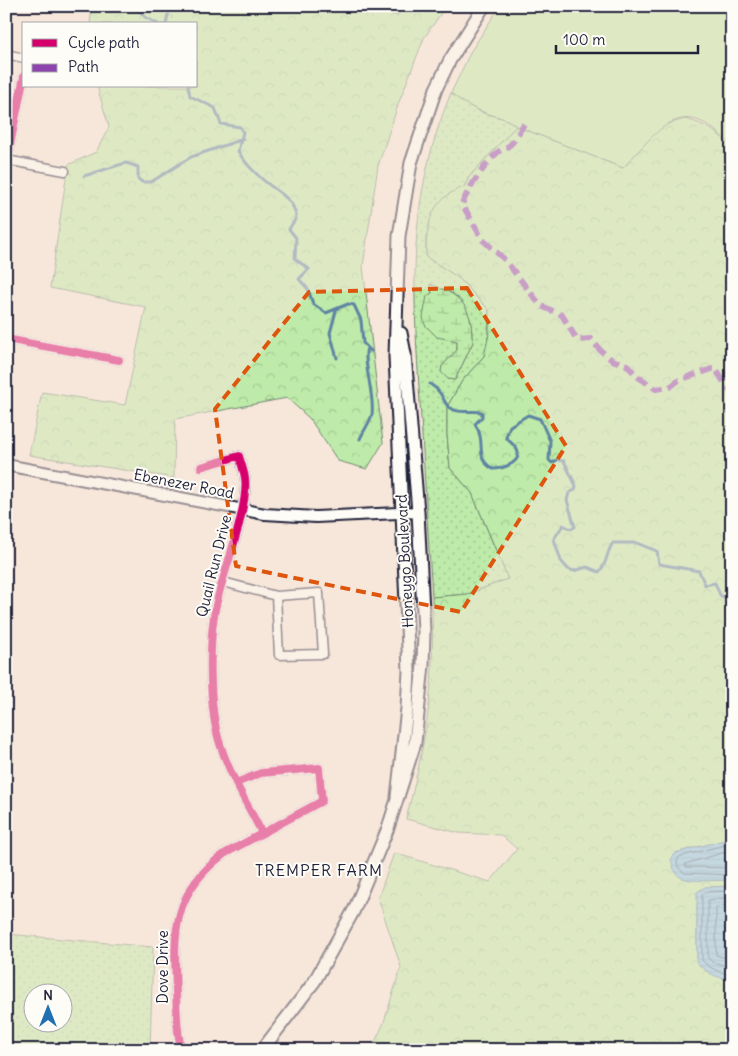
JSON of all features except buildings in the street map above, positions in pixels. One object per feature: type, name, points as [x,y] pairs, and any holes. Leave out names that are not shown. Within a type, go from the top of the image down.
[{"type":"main road","name":"Honeygo Boulevard","points":[[397,797],[407,708],[409,671],[395,356],[398,321],[398,252],[411,163],[436,89],[450,60],[484,6]]},
{"type":"main road","name":"Honeygo Boulevard","points":[[262,1050],[296,1008],[338,942],[370,876],[397,797],[407,774],[415,744],[423,665],[423,593],[405,354],[398,321]]},
{"type":"street","points":[[6,54],[22,58]]},
{"type":"street","points":[[22,86],[7,162],[64,171]]},
{"type":"street","points":[[6,339],[119,360]]},
{"type":"street","name":"Quail Run Drive","points":[[201,467],[239,456],[245,480],[241,511],[212,628],[214,712],[220,743],[236,783],[262,833]]},
{"type":"street","name":"Ebenezer Road","points":[[6,465],[241,511],[316,517],[418,512]]},
{"type":"street","points":[[223,582],[276,596],[319,593],[323,654],[279,656],[276,596]]},
{"type":"street","name":"Dove Drive","points":[[182,1050],[177,1028],[174,937],[182,906],[190,891],[212,863],[244,842],[322,800],[319,768],[261,773],[236,783]]},
{"type":"highlighted area","points":[[467,288],[566,446],[461,612],[236,566],[215,409],[309,292]]},
{"type":"green space","points":[[92,6],[380,6],[397,16],[404,6],[446,6],[424,38],[399,102],[378,166],[363,266],[383,443],[367,469],[338,461],[310,419],[287,398],[175,419],[174,478],[29,455],[42,392],[125,405],[146,307],[50,288],[68,165],[96,152],[109,127],[98,88],[198,88],[198,22],[90,22]]},
{"type":"green space","points":[[500,6],[732,6],[732,147],[715,130],[700,121],[686,118],[673,122],[661,129],[623,168],[516,126],[506,119],[481,111],[463,102],[451,93],[471,51]]},
{"type":"green space","points":[[451,93],[477,110],[506,119],[516,126],[469,177],[464,187],[426,235],[426,257],[459,278],[489,310],[489,334],[484,356],[462,381],[447,407],[447,435],[450,468],[472,493],[508,579],[468,594],[432,597],[417,361],[415,284],[416,246],[420,209],[426,171],[436,133]],"holes":[[[443,289],[461,301],[467,311],[471,322],[473,342],[455,380],[448,379],[441,372],[442,366],[457,350],[457,341],[448,339],[431,290]]]},
{"type":"green space","points":[[685,119],[711,129],[732,147],[732,838],[675,853],[692,879],[732,880],[732,886],[705,887],[697,906],[697,963],[725,979],[732,978],[732,1050],[371,1050],[383,1025],[401,967],[378,898],[394,853],[490,882],[517,849],[501,835],[459,833],[406,819],[429,705],[432,657],[432,597],[468,594],[508,579],[472,493],[450,468],[447,435],[447,407],[462,381],[484,356],[489,334],[489,310],[459,278],[426,257],[427,234],[432,214],[444,198],[464,187],[469,177],[516,126],[623,168],[661,126]]},
{"type":"green space","points":[[430,284],[457,297],[469,314],[473,342],[455,380],[448,379],[441,372],[442,366],[457,350],[457,341],[437,337],[425,325],[423,317],[427,296],[432,293]]},
{"type":"green space","points":[[6,934],[153,947],[150,1050],[6,1050]]},
{"type":"water","points":[[732,838],[732,880],[691,880],[680,877],[675,871],[671,860],[675,853]]},
{"type":"water","points":[[732,886],[732,978],[722,978],[713,975],[697,963],[697,892],[705,887]]},
{"type":"waterway","points":[[135,6],[145,17],[154,22]]},
{"type":"waterway","points":[[166,22],[170,6]]},
{"type":"waterway","points":[[188,88],[190,96],[215,108],[221,124],[240,127],[243,132],[238,151],[240,155],[254,172],[283,195],[292,205],[296,218],[289,229],[296,238],[295,259],[309,269],[299,279],[308,289],[313,304],[326,313],[348,304],[354,305],[361,320],[363,343],[371,351]]},
{"type":"waterway","points":[[84,176],[126,163],[138,167],[138,179],[142,182],[151,182],[191,157],[243,139]]},
{"type":"waterway","points":[[336,311],[330,333],[337,358]]},
{"type":"waterway","points":[[360,439],[372,414],[372,398],[366,361],[367,348]]},
{"type":"waterway","points":[[430,384],[441,394],[445,402],[452,409],[462,412],[482,412],[482,417],[475,424],[479,431],[482,457],[493,469],[509,465],[518,457],[517,449],[506,437],[510,426],[528,415],[540,419],[550,441],[549,460],[552,463],[557,460],[564,461],[576,486],[575,490],[569,493],[567,500],[575,527],[571,529],[563,525],[554,539],[561,561],[568,569],[574,571],[587,567],[599,572],[613,543],[637,543],[657,551],[659,564],[699,571],[705,585],[715,583],[720,595],[723,597],[732,594]]},
{"type":"marked path","points":[[524,124],[511,144],[488,163],[464,198],[462,204],[483,240],[505,260],[541,306],[562,315],[577,340],[591,339],[612,360],[627,365],[637,376],[656,389],[670,387],[679,380],[715,368],[732,395]]},
{"type":"cycle path","points":[[6,165],[22,86]]},
{"type":"cycle path","points":[[6,339],[119,360]]},
{"type":"cycle path","points":[[201,467],[239,456],[245,478],[240,520],[218,597],[212,630],[211,691],[216,729],[224,756],[262,833]]},
{"type":"cycle path","points":[[182,1050],[177,1021],[175,951],[179,916],[185,899],[194,884],[224,854],[322,801],[319,768],[261,773],[236,783]]},
{"type":"district","name":"TREMPER FARM","points":[[319,870]]}]
